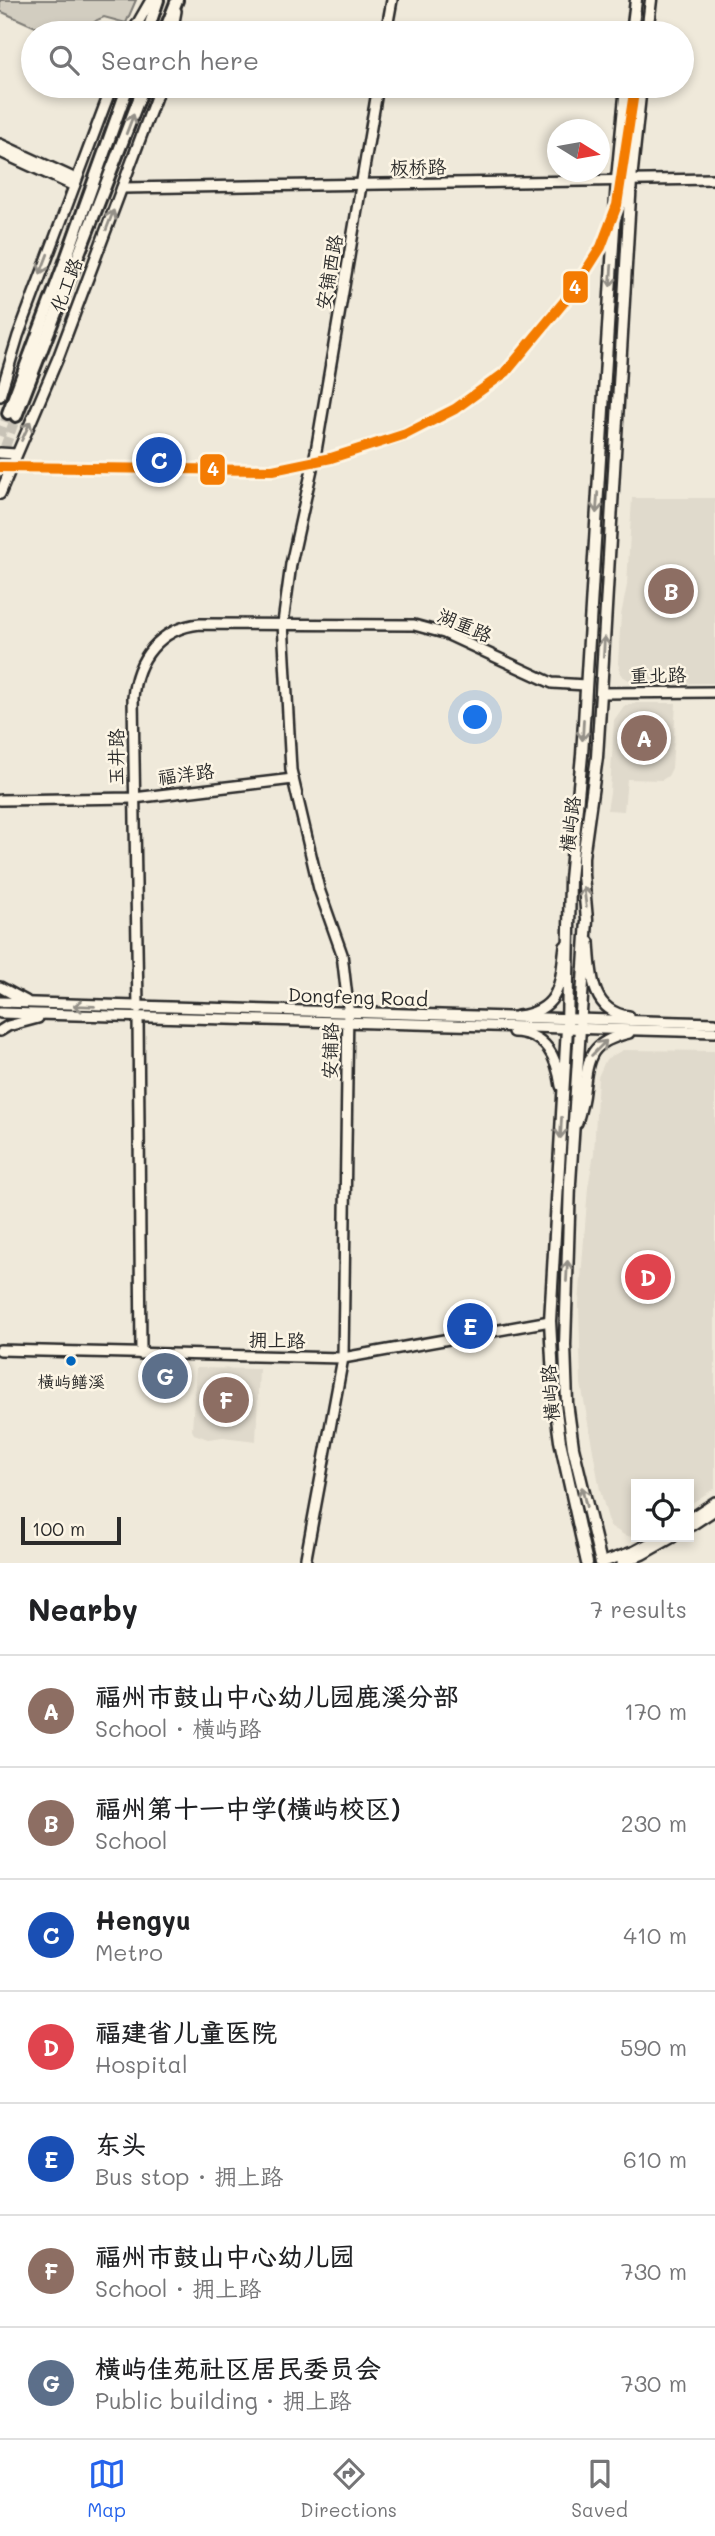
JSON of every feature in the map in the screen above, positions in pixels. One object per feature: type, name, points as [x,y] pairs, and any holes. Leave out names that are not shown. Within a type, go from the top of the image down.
[{"type":"highway","points":[[150,21],[158,0]]},
{"type":"highway","points":[[169,21],[177,0]]},
{"type":"highway","name":"化工路","points":[[124,98],[12,415],[139,98]]},
{"type":"main road","points":[[633,21],[636,0]]},
{"type":"main road","points":[[648,21],[651,0]]},
{"type":"main road","name":"横屿路","points":[[587,1563],[558,1433],[550,1321],[567,1024],[569,920],[617,179],[625,98]]},
{"type":"main road","name":"横屿路","points":[[601,1563],[576,1461],[566,1381],[565,1301],[587,920],[583,857],[587,813],[597,757],[631,180],[640,98]]},
{"type":"street","points":[[139,21],[151,0]]},
{"type":"street","points":[[174,21],[177,0]]},
{"type":"street","points":[[388,21],[392,0]]},
{"type":"street","points":[[0,397],[7,370],[107,98]]},
{"type":"street","name":"化工路","points":[[0,494],[58,358],[156,98]]},
{"type":"street","name":"安铺西路","points":[[313,464],[376,98]]},
{"type":"street","points":[[0,144],[75,183]]},
{"type":"street","points":[[0,152],[75,183]]},
{"type":"street","name":"板桥路","points":[[122,188],[715,179]]},
{"type":"street","points":[[0,382],[7,370]]},
{"type":"street","points":[[0,453],[14,457]]},
{"type":"street","points":[[0,459],[14,457]]},
{"type":"street","name":"安铺路","points":[[305,1563],[343,1358],[348,1018],[342,954],[319,889],[293,779],[283,623],[288,577],[313,464]]},
{"type":"street","name":"湖重路","points":[[283,623],[420,625],[444,633],[552,683],[586,685]]},
{"type":"street","name":"玉井路","points":[[141,1354],[135,682],[142,663],[156,644],[172,631],[193,625],[283,623]]},
{"type":"street","name":"重北路","points":[[601,693],[715,692]]},
{"type":"street","name":"福洋路","points":[[0,800],[134,798],[293,779]]},
{"type":"street","points":[[491,1019],[530,1014],[545,1007],[554,998],[562,975],[569,920]]},
{"type":"street","points":[[587,920],[592,981],[597,996],[603,1003],[622,1016],[662,1017],[693,1023]]},
{"type":"street","points":[[0,987],[31,1004]]},
{"type":"street","name":"Dongfeng Road","points":[[0,1002],[138,1012],[491,1019],[567,1024]]},
{"type":"street","name":"Dongfeng Road","points":[[0,1013],[60,1015],[138,1012]]},
{"type":"street","points":[[0,1031],[25,1021],[60,1015]]},
{"type":"street","name":"Dongfeng Road","points":[[348,1018],[467,1025],[715,1024]]},
{"type":"street","name":"Dongfeng Road","points":[[581,1024],[641,1030],[715,1032]]},
{"type":"street","points":[[467,1025],[478,1031],[527,1033],[542,1042],[550,1050],[556,1063],[563,1103]]},
{"type":"street","points":[[575,1135],[587,1068],[593,1052],[612,1037],[641,1030]]},
{"type":"street","name":"拥上路","points":[[0,1350],[343,1358],[550,1321]]},
{"type":"street","points":[[694,1516],[715,1502]]},
{"type":"street","points":[[694,1524],[715,1510]]},
{"type":"street","points":[[601,1563],[652,1542]]},
{"type":"street","points":[[622,1563],[664,1542]]},
{"type":"shaded area","points":[[0,0],[136,0],[127,21],[104,17],[96,21],[22,21],[0,11]]},
{"type":"shaded area","points":[[632,498],[715,498],[715,683],[635,684],[621,675],[618,663],[621,615],[627,585]]},
{"type":"shaded area","points":[[635,703],[676,703],[672,768],[662,780],[627,779],[624,811],[607,810],[614,720],[624,706]]},
{"type":"shaded area","points":[[623,1050],[715,1051],[715,1488],[694,1502],[694,1479],[631,1479],[631,1537],[610,1526],[600,1490],[581,1384],[579,1304],[588,1187],[594,1153],[598,1077],[606,1059]]},
{"type":"shaded area","points":[[196,1368],[259,1369],[256,1441],[223,1437],[208,1439],[194,1434],[192,1430]]},
{"type":"tunnel","points":[[0,436],[8,413]]},
{"type":"tunnel","points":[[0,461],[16,416]]},
{"type":"transit line","name":"4","points":[[0,467],[273,470],[331,458],[406,434],[455,409],[506,372],[573,291],[601,247],[617,205],[633,98]]},
{"type":"place","name":"Hengyu","points":[[159,460]]},
{"type":"place","name":"福州第十一中学(横屿校区)","points":[[671,591]]},
{"type":"place","name":"福州市鼓山中心幼儿园鹿溪分部","points":[[644,738]]},
{"type":"place","name":"福建省儿童医院","points":[[648,1277]]},
{"type":"place","name":"东头","points":[[470,1326]]},
{"type":"place","name":"横屿鳝溪","points":[[71,1361]]},
{"type":"place","name":"横屿佳苑社区居民委员会","points":[[165,1376]]},
{"type":"place","name":"福州市鼓山中心幼儿园","points":[[226,1400]]}]
